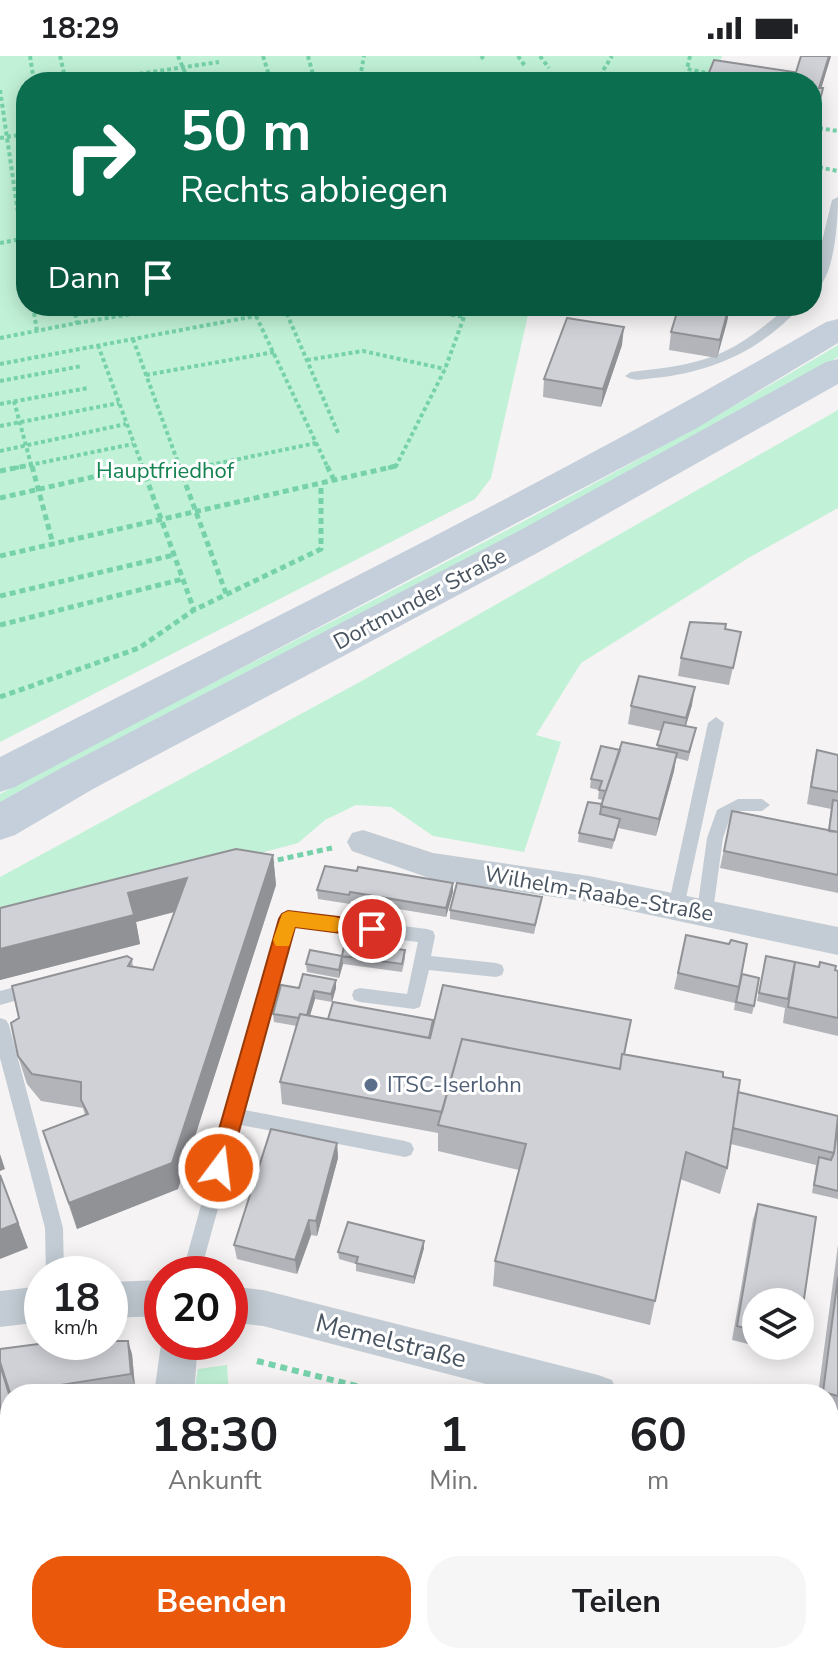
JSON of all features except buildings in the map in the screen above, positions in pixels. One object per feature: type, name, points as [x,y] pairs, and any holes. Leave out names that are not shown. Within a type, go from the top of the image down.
[{"type":"main road","name":"Dortmunder Straße","points":[[0,776],[684,420],[838,329]]},
{"type":"main road","name":"Dortmunder Straße","points":[[0,823],[78,778],[528,542],[838,370]]},
{"type":"street","name":"Wilhelm-Raabe-Straße","points":[[363,842],[432,866],[589,889],[838,941]]},
{"type":"street","points":[[0,1309],[24,1306]]},
{"type":"street","name":"Memelstraße","points":[[248,1306],[559,1384]]},
{"type":"street","points":[[175,1384],[177,1360]]},
{"type":"lane","points":[[822,268],[838,200]]},
{"type":"lane","points":[[631,376],[690,371],[717,364],[733,357],[784,316]]},
{"type":"lane","points":[[690,909],[716,723]]},
{"type":"lane","points":[[690,909],[723,814],[738,805],[762,805]]},
{"type":"lane","points":[[196,1256],[288,919],[427,936],[414,1002],[360,995]]},
{"type":"lane","points":[[422,962],[496,970]]},
{"type":"lane","points":[[0,998],[55,983]]},
{"type":"lane","points":[[0,1025],[54,1228],[55,1256]]},
{"type":"lane","points":[[233,1116],[405,1149]]},
{"type":"path","points":[[178,56],[185,72]]},
{"type":"path","points":[[481,56],[485,61]]},
{"type":"path","points":[[518,56],[525,66]]},
{"type":"path","points":[[540,56],[549,68]]},
{"type":"path","points":[[690,56],[687,69],[704,72]]},
{"type":"path","points":[[150,72],[219,62]]},
{"type":"path","points":[[0,90],[16,203]]},
{"type":"path","points":[[0,138],[16,136]]},
{"type":"path","points":[[35,316],[37,331]]},
{"type":"path","points":[[76,316],[77,323]]},
{"type":"path","points":[[0,338],[121,316]]},
{"type":"path","points":[[0,364],[253,316]]},
{"type":"path","points":[[258,316],[334,480]]},
{"type":"path","points":[[288,316],[339,435]]},
{"type":"path","points":[[0,556],[396,466],[445,369],[464,317],[458,316]]},
{"type":"path","points":[[133,339],[227,596]]},
{"type":"path","points":[[98,345],[194,610]]},
{"type":"path","points":[[307,360],[363,351],[445,369]]},
{"type":"path","points":[[146,375],[274,352]]},
{"type":"path","points":[[0,381],[82,366]]},
{"type":"path","points":[[0,404],[88,388]]},
{"type":"path","points":[[14,401],[53,544]]},
{"type":"path","points":[[0,426],[119,403]]},
{"type":"path","points":[[0,451],[126,424]]},
{"type":"path","points":[[181,471],[316,443]]},
{"type":"path","points":[[0,471],[133,444]]},
{"type":"path","points":[[0,498],[141,466]]},
{"type":"path","points":[[0,697],[139,648],[194,610],[321,549],[321,484]]},
{"type":"path","points":[[0,596],[174,555]]},
{"type":"path","points":[[0,625],[183,579]]},
{"type":"path","points":[[255,865],[363,842]]},
{"type":"path","points":[[257,1361],[348,1384]]},
{"type":"green space","name":"Hauptfriedhof","points":[[0,56],[722,56],[716,72],[16,72],[16,316],[528,316],[491,478],[475,499],[0,742]]},
{"type":"green space","points":[[838,345],[838,357],[823,367],[481,553],[0,805],[0,794],[632,463]]},
{"type":"green space","points":[[838,410],[838,508],[750,557],[581,663],[536,735],[561,742],[524,852],[433,836],[391,807],[356,805],[325,820],[298,843],[0,923],[0,877],[358,683]]},
{"type":"green space","points":[[227,1365],[228,1384],[196,1384],[198,1369]]},
{"type":"slow traffic","points":[[283,940],[288,919],[335,925]]},
{"type":"place","name":"ITSC-Iserlohn","points":[[371,1085]]},
{"type":"route","points":[[219,1168],[288,919],[372,929]]}]
